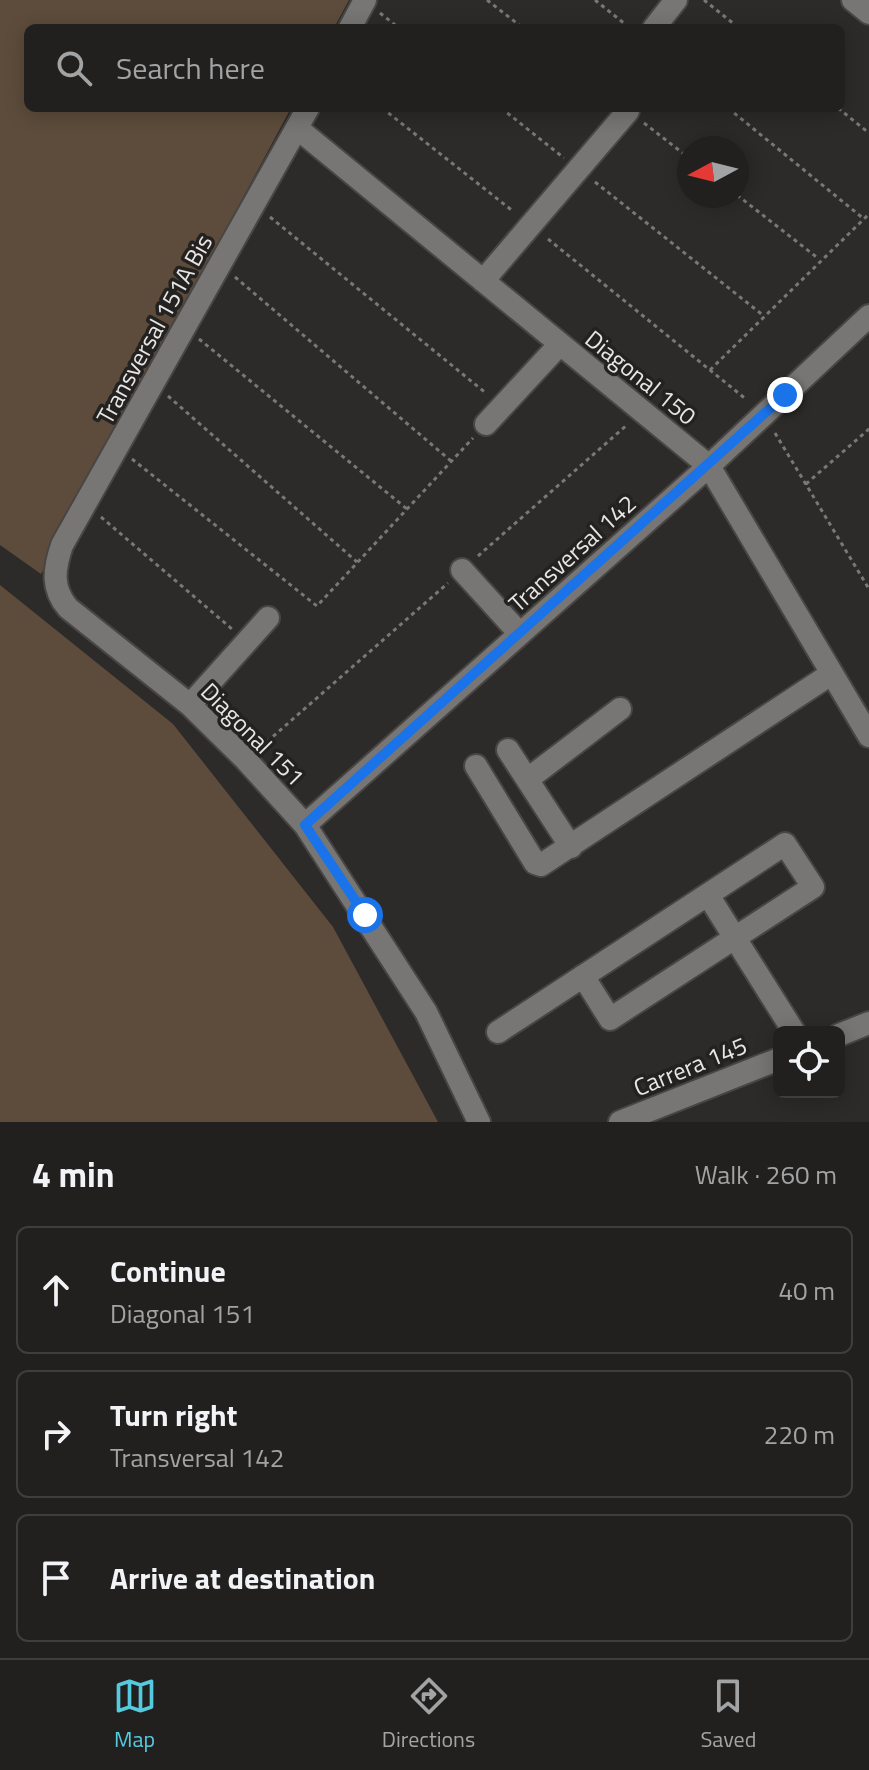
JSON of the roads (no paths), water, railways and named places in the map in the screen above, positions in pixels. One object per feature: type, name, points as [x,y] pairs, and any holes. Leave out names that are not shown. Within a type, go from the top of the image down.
[{"type":"street","points":[[352,24],[365,0]]},
{"type":"street","points":[[657,24],[676,0]]},
{"type":"street","points":[[853,0],[869,13]]},
{"type":"street","points":[[483,281],[627,112]]},
{"type":"street","name":"Transversal 151A Bis","points":[[55,580],[62,545],[302,118]]},
{"type":"street","name":"Diagonal 150","points":[[302,118],[483,281],[709,466],[831,674],[860,702],[869,736]]},
{"type":"street","name":"Transversal 142","points":[[305,825],[709,466],[869,316]]},
{"type":"street","points":[[486,424],[560,344]]},
{"type":"street","points":[[462,570],[520,634]]},
{"type":"street","name":"Diagonal 151","points":[[55,580],[58,596],[68,608],[190,705],[305,825],[426,1012],[479,1122]]},
{"type":"street","points":[[190,705],[268,618]]},
{"type":"street","points":[[476,766],[535,863],[546,864],[831,674]]},
{"type":"street","points":[[528,779],[620,709]]},
{"type":"street","points":[[508,750],[571,847]]},
{"type":"street","points":[[498,1032],[583,976],[708,895],[785,844],[813,887],[610,1019],[583,976]]},
{"type":"street","points":[[708,895],[790,1026]]},
{"type":"street","points":[[845,1033],[869,1023]]},
{"type":"street","name":"Carrera 145","points":[[620,1122],[773,1061]]}]
